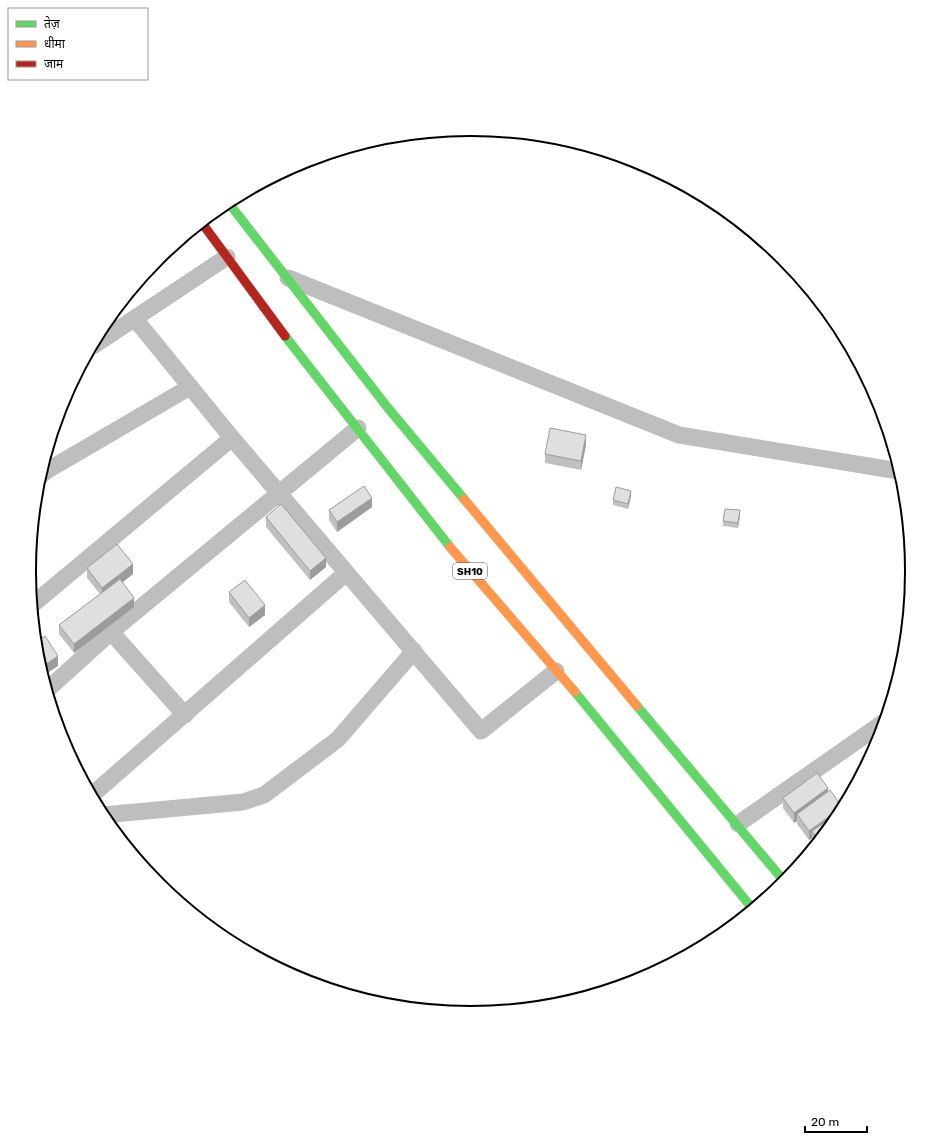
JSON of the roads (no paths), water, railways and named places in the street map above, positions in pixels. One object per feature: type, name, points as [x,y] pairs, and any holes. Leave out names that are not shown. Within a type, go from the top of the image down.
[{"type":"main road","points":[[232,208],[388,408],[738,824],[780,876]]},
{"type":"main road","name":"SH10","points":[[205,227],[279,328],[431,524],[749,904]]},
{"type":"street","points":[[103,340],[227,257]]},
{"type":"street","points":[[288,278],[679,435],[893,470]]},
{"type":"street","points":[[135,319],[232,438],[481,731],[556,672]]},
{"type":"street","points":[[48,470],[190,387]]},
{"type":"street","points":[[52,686],[111,632],[358,428]]},
{"type":"street","points":[[37,600],[232,438]]},
{"type":"street","points":[[96,791],[346,573]]},
{"type":"street","points":[[111,632],[185,715]]},
{"type":"street","points":[[111,814],[243,802],[264,795],[338,739],[414,651]]},
{"type":"street","points":[[738,824],[875,728]]}]
